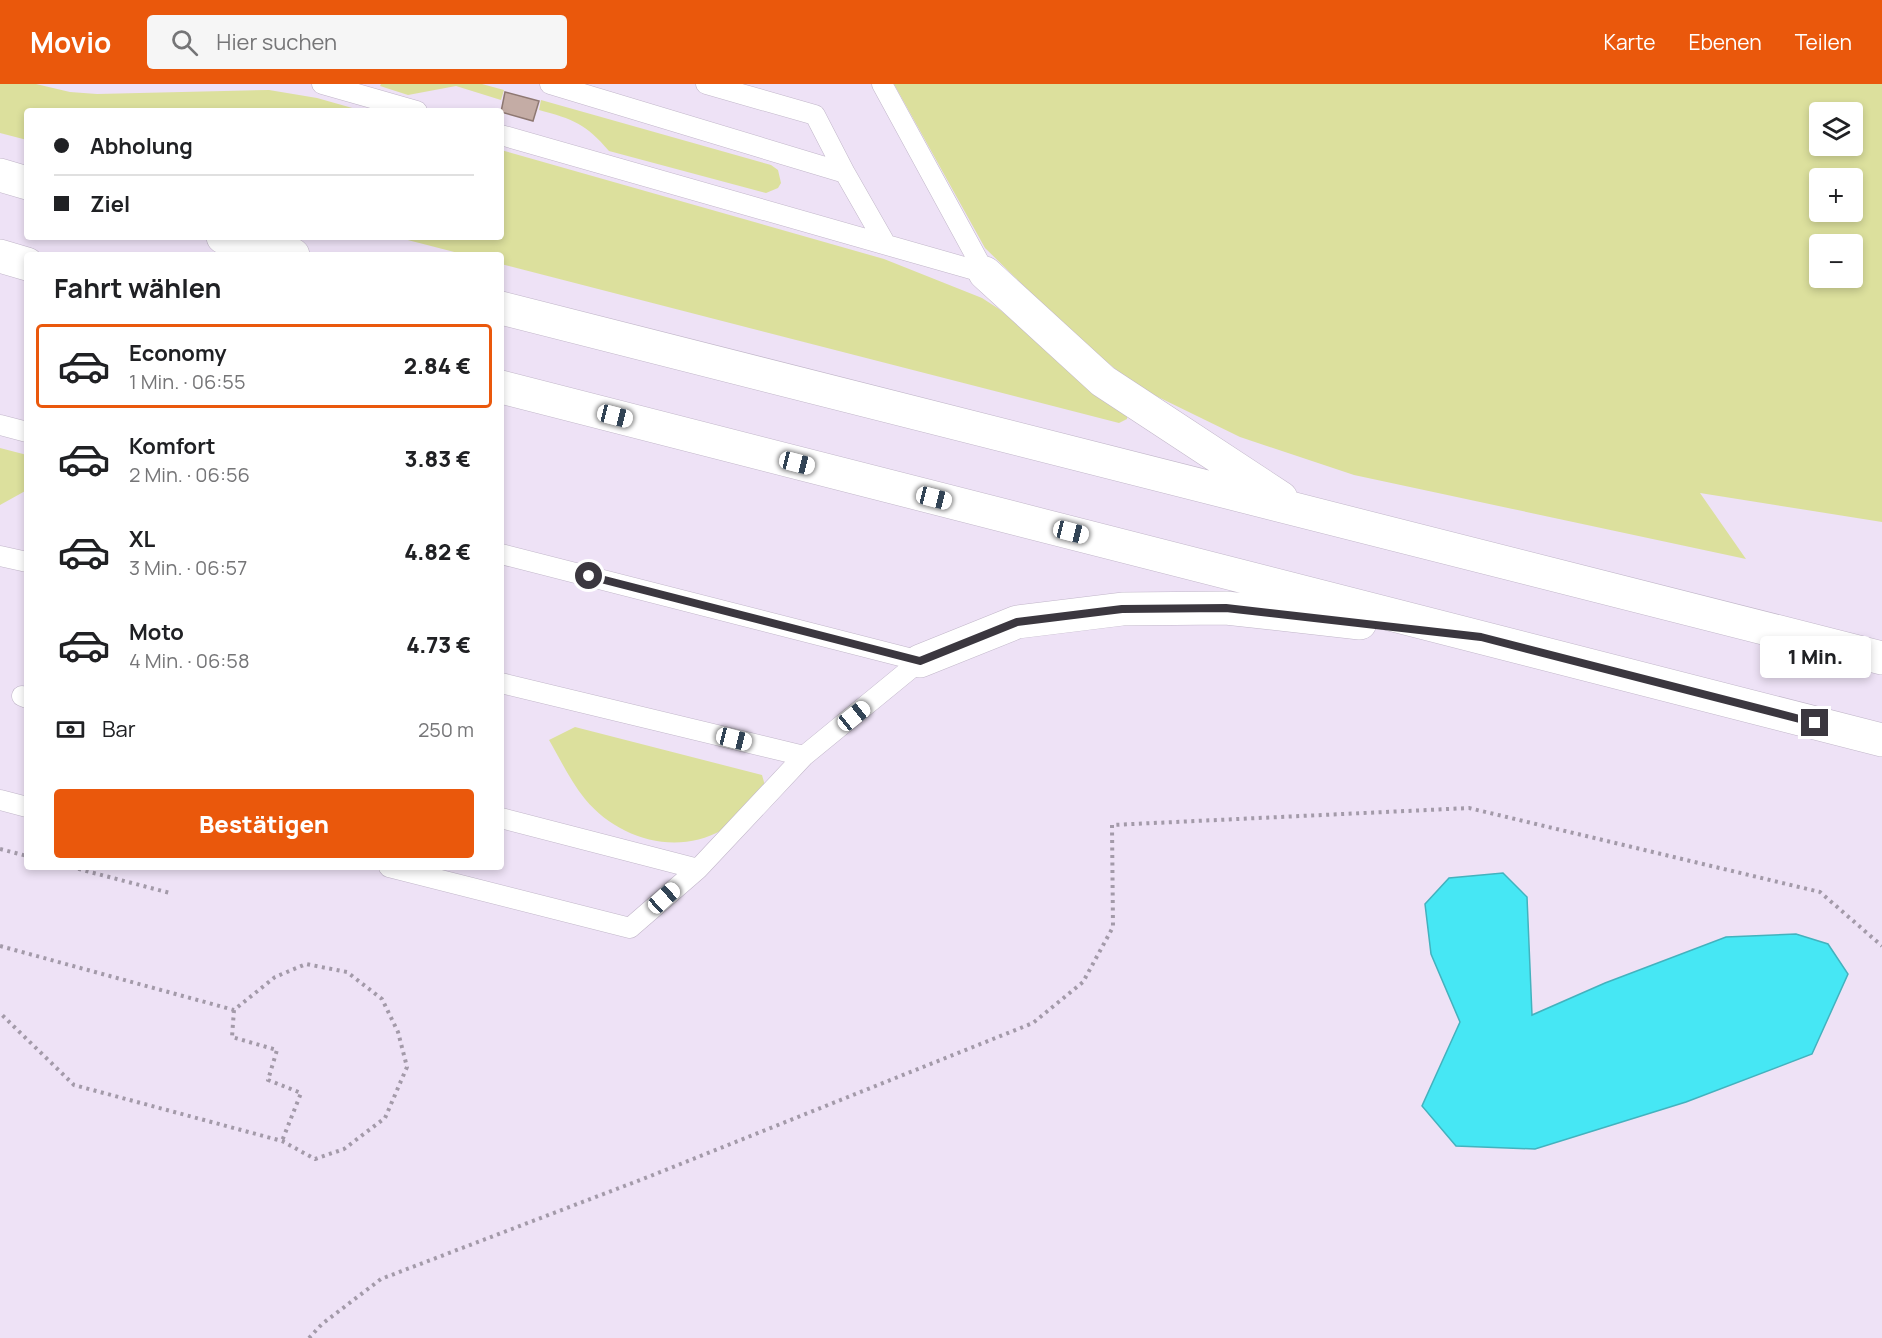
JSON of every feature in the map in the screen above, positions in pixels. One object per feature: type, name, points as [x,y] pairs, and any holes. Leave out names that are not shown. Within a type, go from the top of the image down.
[{"type":"highway","points":[[0,175],[24,182]]},
{"type":"highway","points":[[235,240],[281,252]]},
{"type":"highway","points":[[0,256],[24,263]]},
{"type":"highway","points":[[985,273],[1103,381],[1303,512]]},
{"type":"highway","points":[[504,309],[1882,658]]},
{"type":"highway","points":[[504,388],[1882,740]]},
{"type":"highway","points":[[920,661],[1017,622],[1122,609],[1226,608],[1481,637]]},
{"type":"lane","points":[[322,84],[406,108]]},
{"type":"lane","points":[[550,84],[845,172]]},
{"type":"lane","points":[[706,84],[815,115],[885,243]]},
{"type":"lane","points":[[882,84],[985,273]]},
{"type":"lane","points":[[504,136],[985,273]]},
{"type":"lane","points":[[0,425],[24,431]]},
{"type":"lane","points":[[504,555],[920,661]]},
{"type":"lane","points":[[0,556],[24,561]]},
{"type":"lane","points":[[401,870],[630,928],[698,869],[804,756],[920,661]]},
{"type":"lane","points":[[504,684],[804,756]]},
{"type":"lane","points":[[0,800],[24,806]]},
{"type":"lane","points":[[504,819],[698,869]]},
{"type":"path","points":[[309,1338],[322,1324],[381,1279],[659,1173],[1033,1023],[1083,982],[1113,927],[1112,825],[1469,808],[1820,892],[1882,946]]},
{"type":"path","points":[[0,849],[24,855]]},
{"type":"path","points":[[82,870],[170,893]]},
{"type":"path","points":[[0,945],[234,1010]]},
{"type":"path","points":[[0,1012],[74,1085],[282,1142],[315,1159],[344,1149],[385,1119],[407,1067],[398,1032],[382,999],[347,972],[306,964],[275,977],[234,1010],[232,1037],[277,1050],[268,1080],[301,1093],[282,1142]]},
{"type":"green space","points":[[0,84],[36,84],[70,92],[97,94],[269,90],[317,98],[352,108],[24,108],[24,139],[0,133]]},
{"type":"green space","points":[[381,84],[482,84],[504,90],[501,100],[456,86],[408,95],[380,86]]},
{"type":"green space","points":[[894,84],[1882,84],[1882,522],[1700,493],[1746,559],[1354,475],[1240,437],[1154,395],[1119,372],[1074,335],[985,248]]},
{"type":"green space","points":[[541,100],[771,165],[778,170],[781,183],[778,188],[766,193],[609,151],[593,134],[578,124],[539,110]]},
{"type":"green space","points":[[504,151],[884,259],[982,298],[999,309],[1127,416],[1127,419],[1119,423],[504,265],[504,252],[454,252],[408,240],[504,240]]},
{"type":"green space","points":[[0,448],[24,454],[24,492],[0,505]]},
{"type":"green space","points":[[575,727],[762,775],[766,789],[734,822],[704,838],[686,842],[649,839],[631,833],[598,813],[575,785],[549,740]]},
{"type":"water","points":[[1503,873],[1527,897],[1532,1015],[1605,983],[1726,937],[1796,934],[1828,944],[1848,974],[1812,1054],[1686,1102],[1535,1149],[1456,1146],[1422,1106],[1460,1022],[1431,954],[1425,904],[1449,878]]},
{"type":"building","points":[[505,92],[539,101],[533,121],[504,113],[504,108],[502,108]]},
{"type":"route","points":[[589,576],[920,661],[1017,622],[1122,609],[1226,608],[1481,637],[1815,723]]}]
